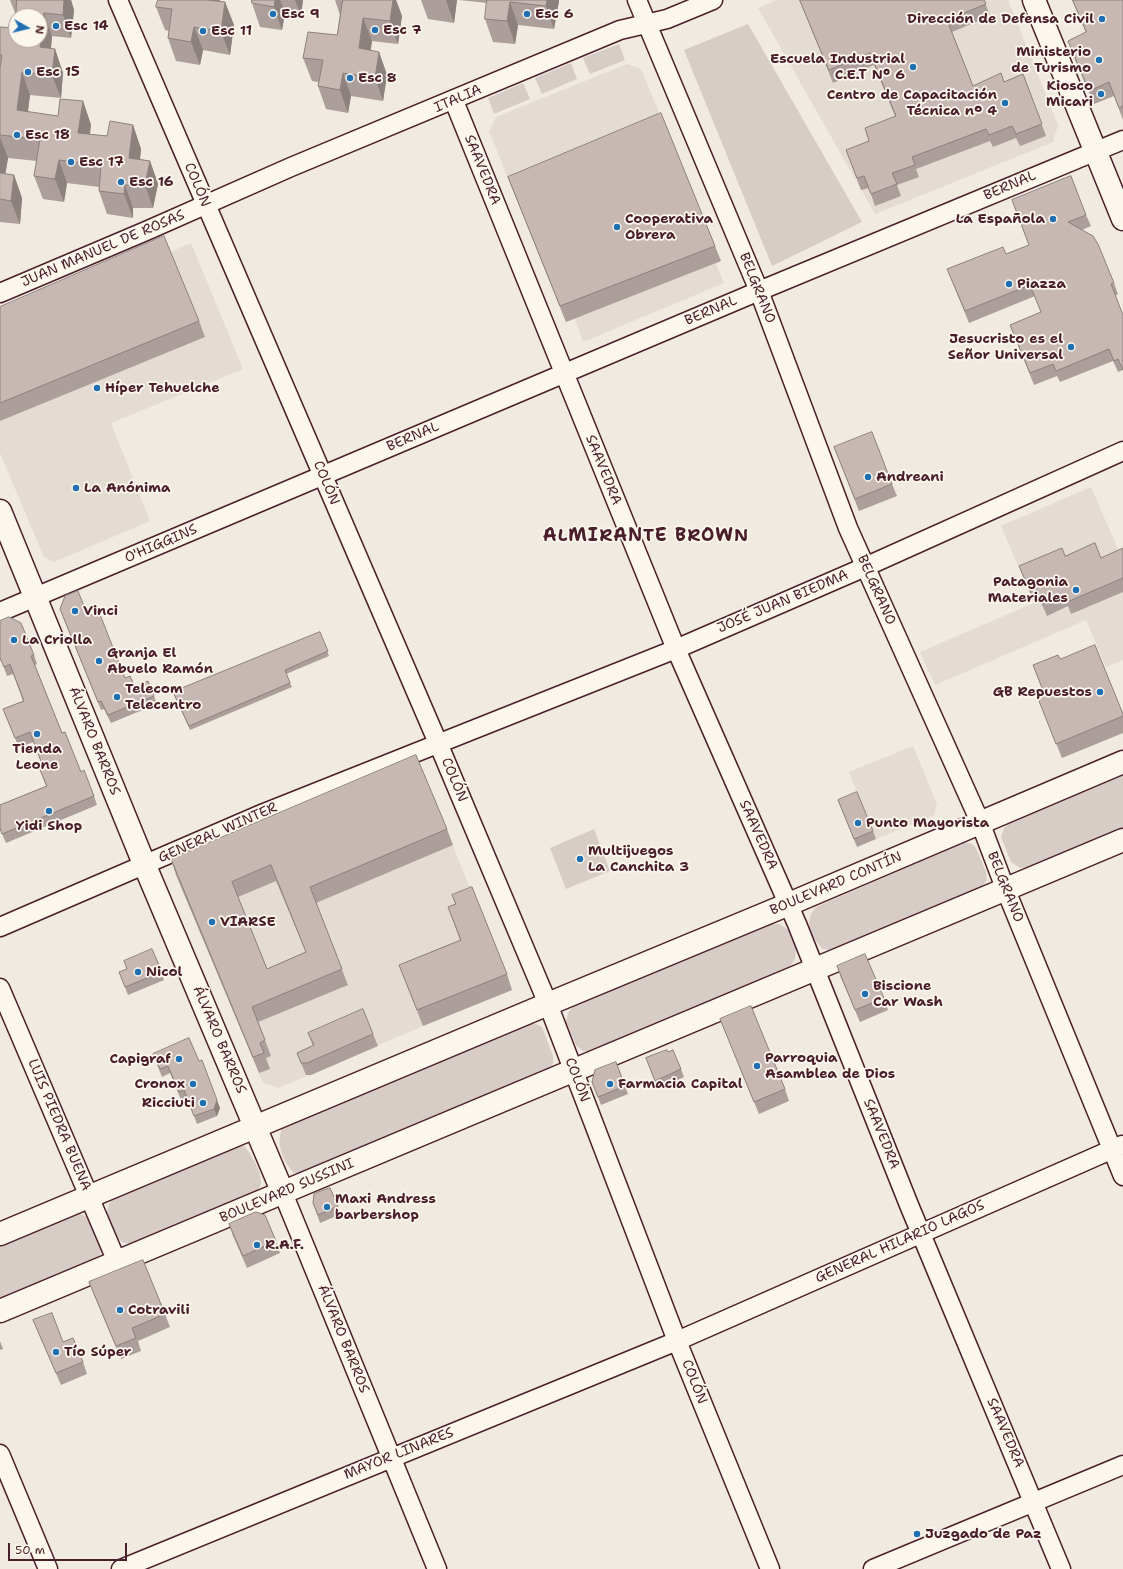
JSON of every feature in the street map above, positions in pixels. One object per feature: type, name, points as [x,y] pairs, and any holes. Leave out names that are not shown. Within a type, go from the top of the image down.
[{"type":"main road","points":[[1034,0],[1123,219]]},
{"type":"main road","name":"ÁLVARO BARROS","points":[[0,511],[145,866],[283,1193]]},
{"type":"main road","name":"BOULEVARD CONTÍN","points":[[548,1004],[789,904],[1123,762]]},
{"type":"main road","points":[[574,1072],[1005,888],[1123,840]]},
{"type":"main road","points":[[0,1234],[548,1004]]},
{"type":"main road","name":"BOULEVARD SUSSINI","points":[[0,1311],[574,1072]]},
{"type":"street","name":"COLÓN","points":[[118,0],[131,11],[322,476],[438,743],[548,1004],[677,1341],[770,1569]]},
{"type":"street","name":"BELGRANO","points":[[637,0],[648,23],[759,291],[865,567],[980,822],[1005,888],[1117,1147],[1123,1176]]},
{"type":"street","name":"ITALIA","points":[[211,203],[291,167],[454,101],[620,30],[667,19],[713,0]]},
{"type":"street","name":"SAAVEDRA","points":[[454,101],[676,649],[789,904],[921,1233],[1061,1569]]},
{"type":"street","name":"BERNAL","points":[[322,476],[759,291],[1123,140]]},
{"type":"street","name":"JUAN MANUEL DE ROSAS","points":[[0,293],[211,203]]},
{"type":"street","name":"JOSÉ JUAN BIEDMA","points":[[438,743],[676,649],[865,567],[1123,451]]},
{"type":"street","name":"O'HIGGINS","points":[[0,612],[322,476]]},
{"type":"street","name":"GENERAL WINTER","points":[[0,927],[145,866],[264,813],[438,743]]},
{"type":"street","name":"LUIS PIEDRA BUENA","points":[[0,988],[117,1262]]},
{"type":"street","name":"GENERAL HILARIO LAGOS","points":[[677,1341],[1117,1147]]},
{"type":"street","name":"ÁLVARO BARROS","points":[[283,1193],[437,1569]]},
{"type":"street","name":"MAYOR LINARES","points":[[121,1569],[677,1341]]},
{"type":"street","points":[[0,1454],[48,1569]]},
{"type":"street","points":[[873,1569],[1123,1465]]},
{"type":"shaded area","name":"Escuela Industrial C.E.T Nº 6","points":[[777,0],[1008,0],[1058,125],[1053,142],[875,214],[758,8]]},
{"type":"shaded area","points":[[748,24],[862,222],[772,266],[684,50]]},
{"type":"shaded area","points":[[619,44],[625,60],[590,74],[583,58]]},
{"type":"shaded area","points":[[571,63],[577,79],[542,94],[535,78]]},
{"type":"shaded area","name":"Cooperativa Obrera","points":[[627,64],[641,69],[721,261],[716,264],[724,283],[583,342],[575,319],[566,322],[489,131],[496,117]]},
{"type":"shaded area","points":[[523,83],[530,99],[494,114],[488,98]]},
{"type":"shaded area","name":"Híper Tehuelche","points":[[191,243],[243,369],[111,423],[150,521],[54,562],[44,557],[0,453],[0,326]]},
{"type":"shaded area","name":"Patagonia Materiales","points":[[1091,487],[1123,561],[1123,660],[1106,667],[1086,620],[935,685],[920,652],[1034,603],[1001,526]]},
{"type":"shaded area","points":[[913,746],[937,804],[934,815],[876,839],[849,772]]},
{"type":"shaded area","points":[[422,771],[512,990],[423,1026],[279,1088],[263,1083],[176,875]]},
{"type":"shaded area","points":[[1123,773],[1123,829],[1032,867],[1020,868],[1011,862],[1001,837],[1004,828],[1012,820]]},
{"type":"shaded area","name":"Multijuegos La Canchita 3","points":[[594,829],[610,871],[566,889],[550,848]]},
{"type":"shaded area","points":[[965,842],[972,844],[976,848],[986,872],[987,880],[981,888],[833,950],[823,949],[815,939],[809,923],[812,912],[816,907]]},
{"type":"shaded area","points":[[770,924],[780,924],[788,930],[796,950],[795,959],[789,968],[592,1052],[583,1051],[576,1045],[566,1022],[568,1013],[573,1006]]},
{"type":"shaded area","points":[[529,1024],[536,1024],[542,1027],[553,1056],[553,1064],[548,1069],[302,1173],[294,1173],[283,1157],[280,1139],[283,1127]]},
{"type":"shaded area","points":[[237,1146],[244,1146],[250,1153],[258,1169],[261,1184],[256,1192],[135,1243],[124,1243],[117,1238],[107,1213],[109,1204],[115,1197]]},
{"type":"shaded area","points":[[78,1213],[87,1217],[101,1250],[97,1260],[0,1301],[0,1244]]},
{"type":"building","points":[[17,0],[64,0],[63,15],[48,13],[48,8],[16,8]]},
{"type":"building","points":[[158,0],[208,0],[225,2],[221,32],[194,27],[191,42],[168,38],[172,9],[156,7]]},
{"type":"building","points":[[252,0],[275,0],[274,7],[252,3]]},
{"type":"building","points":[[343,0],[393,0],[390,21],[363,18],[359,48],[379,52],[375,78],[343,73],[340,90],[318,86],[323,60],[303,58],[308,32],[337,35]]},
{"type":"building","points":[[487,0],[547,0],[546,6],[510,2],[507,21],[485,19]]},
{"type":"building","name":"Centro de Capacitación Técnica n° 4","points":[[800,0],[984,0],[986,4],[947,20],[973,86],[1001,73],[1004,82],[1023,74],[1042,124],[1016,134],[1012,126],[989,135],[986,129],[912,157],[915,165],[892,173],[897,184],[871,194],[864,176],[857,178],[846,150],[869,141],[865,128],[896,116],[870,53],[829,70]]},
{"type":"building","points":[[1073,0],[1123,0],[1123,106],[1119,108],[1109,82],[1089,91],[1068,41],[1086,32]]},
{"type":"building","points":[[0,27],[8,28],[8,48],[55,49],[52,75],[22,72],[17,110],[58,116],[60,99],[83,101],[78,133],[107,136],[110,121],[133,125],[129,158],[150,161],[145,185],[125,185],[124,194],[99,191],[101,165],[59,160],[55,179],[34,176],[40,139],[0,135],[0,68],[2,55],[0,55]]},
{"type":"building","name":"Cooperativa Obrera","points":[[661,113],[715,246],[560,306],[508,177]]},
{"type":"building","points":[[0,173],[14,175],[11,201],[0,199]]},
{"type":"building","points":[[1071,176],[1086,215],[1068,222],[1093,236],[1098,244],[1114,283],[1111,284],[1123,315],[1123,370],[1118,359],[1114,361],[1109,349],[1056,371],[1053,364],[1030,373],[1010,325],[1041,312],[1030,285],[965,311],[947,269],[1003,247],[1006,254],[1029,245],[1012,200]]},
{"type":"building","name":"Híper Tehuelche","points":[[164,236],[199,321],[0,403],[0,307]]},
{"type":"building","name":"Andreani","points":[[872,432],[892,484],[855,499],[834,447]]},
{"type":"building","name":"Patagonia Materiales","points":[[1095,543],[1101,558],[1123,548],[1123,578],[1067,602],[1064,595],[1042,604],[1036,588],[1030,591],[1019,566],[1062,548],[1065,556]]},
{"type":"building","points":[[78,591],[88,616],[99,612],[125,678],[130,676],[135,687],[148,681],[154,696],[108,715],[101,701],[98,702],[60,609],[65,596]]},
{"type":"building","points":[[9,617],[21,623],[34,655],[31,656],[62,733],[65,732],[81,772],[84,770],[94,796],[2,834],[0,828],[0,805],[47,786],[38,765],[42,764],[30,732],[15,738],[3,709],[24,701],[10,664],[4,667],[0,658],[0,621]]},
{"type":"building","points":[[320,632],[328,651],[285,670],[290,683],[189,726],[173,692]]},
{"type":"building","points":[[1095,645],[1123,716],[1056,744],[1037,696],[1044,693],[1033,665],[1058,655],[1060,659]]},
{"type":"building","name":"VIARSE","points":[[416,755],[447,829],[310,887],[342,969],[252,1007],[265,1040],[260,1043],[264,1053],[253,1057],[171,859]],"holes":[[[271,865],[306,952],[267,969],[232,882]]]},
{"type":"building","name":"Punto Mayorista","points":[[857,792],[873,831],[854,839],[838,800]]},
{"type":"building","points":[[472,887],[507,974],[417,1010],[399,965],[461,940],[448,907],[456,904],[452,895]]},
{"type":"building","points":[[152,949],[162,972],[125,987],[119,972],[127,969],[124,961]]},
{"type":"building","name":"Biscione Car Wash","points":[[865,954],[884,998],[855,1010],[837,966]]},
{"type":"building","name":"Parroquia Asamblea de Dios","points":[[751,1006],[785,1089],[754,1102],[720,1019]]},
{"type":"building","points":[[363,1009],[373,1034],[307,1063],[301,1063],[297,1053],[314,1045],[308,1033]]},
{"type":"building","points":[[189,1038],[199,1061],[202,1060],[217,1100],[214,1109],[194,1116],[184,1090],[179,1092],[168,1066],[160,1069],[153,1054]]},
{"type":"building","points":[[667,1050],[668,1052],[673,1050],[681,1069],[655,1081],[646,1058]]},
{"type":"building","name":"Farmacia Capital","points":[[616,1062],[625,1086],[598,1097],[592,1082],[595,1070]]},
{"type":"building","points":[[330,1188],[338,1206],[318,1215],[313,1203],[314,1194]]},
{"type":"building","name":"R.A.F.","points":[[256,1212],[265,1215],[276,1241],[243,1256],[229,1224]]},
{"type":"building","points":[[143,1260],[165,1314],[132,1328],[136,1338],[116,1346],[89,1282]]},
{"type":"building","name":"Tío Súper","points":[[52,1313],[63,1342],[73,1338],[83,1362],[56,1373],[33,1320]]},
{"type":"place","name":"Esc 9","points":[[273,14]]},
{"type":"place","name":"Esc 6","points":[[527,14]]},
{"type":"place","name":"Dirección de Defensa Civil","points":[[1102,19]]},
{"type":"place","name":"Esc 14","points":[[56,26]]},
{"type":"place","name":"Esc 7","points":[[375,30]]},
{"type":"place","name":"Esc 11","points":[[203,31]]},
{"type":"place","name":"Ministerio de Turismo","points":[[1099,60]]},
{"type":"place","name":"Escuela Industrial C.E.T Nº 6","points":[[913,67]]},
{"type":"place","name":"Esc 15","points":[[28,72]]},
{"type":"place","name":"Esc 8","points":[[350,78]]},
{"type":"place","name":"Kiosco Micari","points":[[1101,94]]},
{"type":"place","name":"Centro de Capacitación Técnica n° 4","points":[[1005,103]]},
{"type":"place","name":"Esc 18","points":[[17,135]]},
{"type":"place","name":"Esc 17","points":[[71,162]]},
{"type":"place","name":"Esc 16","points":[[121,182]]},
{"type":"place","name":"La Española","points":[[1053,219]]},
{"type":"place","name":"Cooperativa Obrera","points":[[617,227]]},
{"type":"place","name":"Piazza","points":[[1009,284]]},
{"type":"place","name":"Jesucristo es el Señor Universal","points":[[1071,347]]},
{"type":"place","name":"Híper Tehuelche","points":[[97,388]]},
{"type":"place","name":"Andreani","points":[[868,477]]},
{"type":"place","name":"La Anónima","points":[[76,488]]},
{"type":"place","name":"Patagonia Materiales","points":[[1076,590]]},
{"type":"place","name":"Vinci","points":[[75,611]]},
{"type":"place","name":"La Criolla","points":[[14,640]]},
{"type":"place","name":"Granja El Abuelo Ramón","points":[[99,661]]},
{"type":"place","name":"GB Repuestos","points":[[1100,692]]},
{"type":"place","name":"Telecom Telecentro","points":[[117,697]]},
{"type":"place","name":"Tienda Leone","points":[[37,734]]},
{"type":"place","name":"Yidi Shop","points":[[49,811]]},
{"type":"place","name":"Punto Mayorista","points":[[858,823]]},
{"type":"place","name":"Multijuegos La Canchita 3","points":[[580,859]]},
{"type":"place","name":"VIARSE","points":[[212,922]]},
{"type":"place","name":"Nicol","points":[[138,972]]},
{"type":"place","name":"Biscione Car Wash","points":[[865,994]]},
{"type":"place","name":"Capigraf","points":[[179,1059]]},
{"type":"place","name":"Parroquia Asamblea de Dios","points":[[757,1066]]},
{"type":"place","name":"Cronox","points":[[193,1084]]},
{"type":"place","name":"Farmacia Capital","points":[[610,1084]]},
{"type":"place","name":"Ricciuti","points":[[203,1103]]},
{"type":"place","name":"Maxi Andress barbershop","points":[[327,1207]]},
{"type":"place","name":"R.A.F.","points":[[257,1245]]},
{"type":"place","name":"Cotravili","points":[[120,1310]]},
{"type":"place","name":"Tío Súper","points":[[56,1352]]},
{"type":"place","name":"Juzgado de Paz","points":[[917,1534]]},
{"type":"district","name":"ALMIRANTE BROWN","points":[[646,536]]}]
